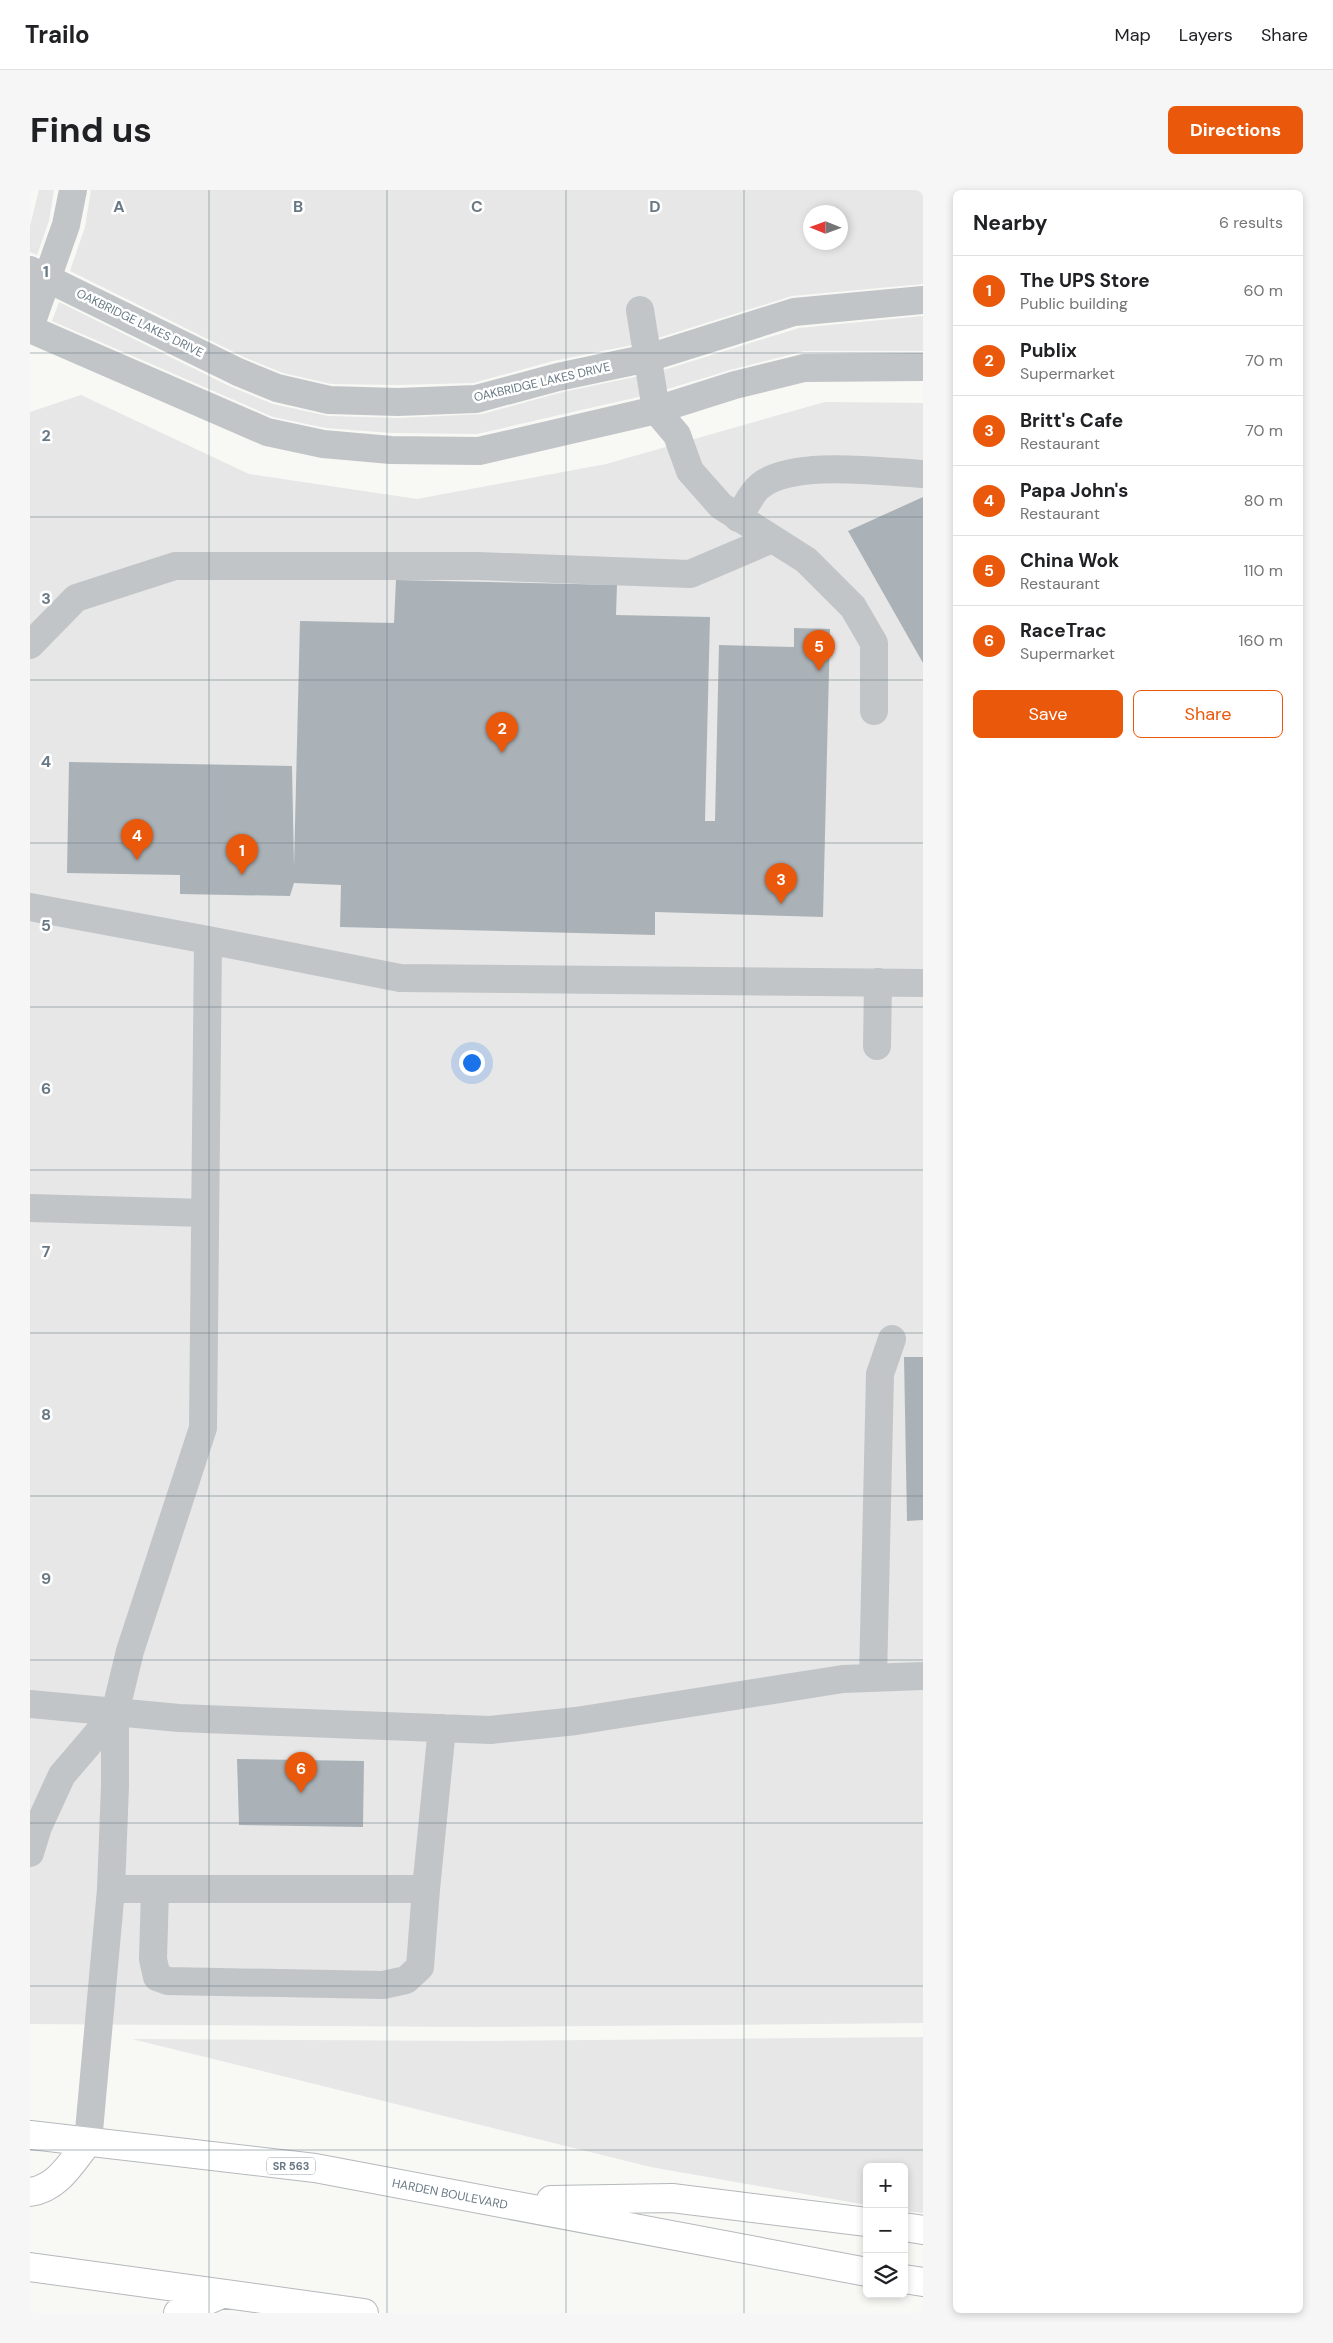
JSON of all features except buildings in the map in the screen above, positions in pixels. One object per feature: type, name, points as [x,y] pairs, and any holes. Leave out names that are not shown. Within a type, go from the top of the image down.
[{"type":"main road","name":"HARDEN BOULEVARD","points":[[30,2135],[315,2168],[863,2271]]},
{"type":"main road","points":[[30,2192],[44,2190],[54,2183],[88,2142]]},
{"type":"main road","points":[[492,2202],[672,2198],[863,2222]]},
{"type":"main road","points":[[908,2228],[923,2230]]},
{"type":"main road","points":[[30,2267],[364,2313]]},
{"type":"main road","points":[[908,2280],[923,2282]]},
{"type":"main road","points":[[178,2313],[224,2294]]},
{"type":"street","points":[[73,190],[66,225],[39,274],[30,328],[267,432],[323,444],[391,450],[479,451],[656,410],[735,385],[804,368],[923,367]]},
{"type":"street","name":"OAKBRIDGE LAKES DRIVE","points":[[39,274],[238,372],[277,388],[329,400],[398,402],[476,399],[558,377],[648,358],[794,312],[923,300]]},
{"type":"street","points":[[640,310],[656,410],[677,435],[690,470],[721,506],[806,560],[853,606],[874,643],[874,711]]},
{"type":"street","points":[[738,518],[760,486],[781,474],[806,469],[923,474]]},
{"type":"street","points":[[30,645],[76,598],[175,566],[478,566],[690,574],[772,538]]},
{"type":"street","points":[[30,907],[400,978],[923,983]]},
{"type":"street","points":[[88,2142],[111,1889],[115,1786],[115,1713],[130,1651],[203,1428],[208,940]]},
{"type":"street","points":[[877,1046],[878,982]]},
{"type":"street","points":[[30,1208],[205,1213]]},
{"type":"street","points":[[873,1678],[880,1374],[892,1339]]},
{"type":"street","points":[[30,1704],[179,1718],[490,1730],[576,1721],[843,1679],[923,1676]]},
{"type":"street","points":[[30,1853],[62,1775],[115,1713]]},
{"type":"street","points":[[155,1890],[153,1959],[157,1976],[168,1981],[383,1985],[406,1980],[420,1967],[442,1728]]},
{"type":"street","points":[[30,1808],[53,1793]]},
{"type":"street","points":[[111,1889],[426,1889]]},
{"type":"shaded area","points":[[39,190],[54,190],[49,221],[37,255],[30,252],[30,226]]},
{"type":"shaded area","points":[[91,190],[923,190],[923,284],[792,296],[642,343],[553,361],[473,383],[331,384],[283,373],[246,358],[70,271],[85,227]]},
{"type":"shaded area","points":[[59,302],[229,386],[273,404],[328,416],[399,418],[482,414],[563,392],[654,373],[799,328],[923,316],[923,351],[804,351],[730,370],[651,394],[477,434],[392,433],[326,428],[273,417],[52,321]]},
{"type":"shaded area","points":[[81,395],[249,474],[417,499],[606,464],[825,402],[923,403],[923,2023],[476,2027],[30,2024],[30,412]]},
{"type":"shaded area","points":[[923,2037],[923,2213],[908,2211],[908,2163],[863,2163],[863,2204],[651,2167],[132,2039],[476,2041]]},
{"type":"place","name":"China Wok","points":[[819,671]]},
{"type":"place","name":"Publix","points":[[502,753]]},
{"type":"place","name":"Papa John's","points":[[137,860]]},
{"type":"place","name":"The UPS Store","points":[[242,875]]},
{"type":"place","name":"Britt's Cafe","points":[[781,904]]},
{"type":"place","name":"RaceTrac","points":[[301,1793]]}]
